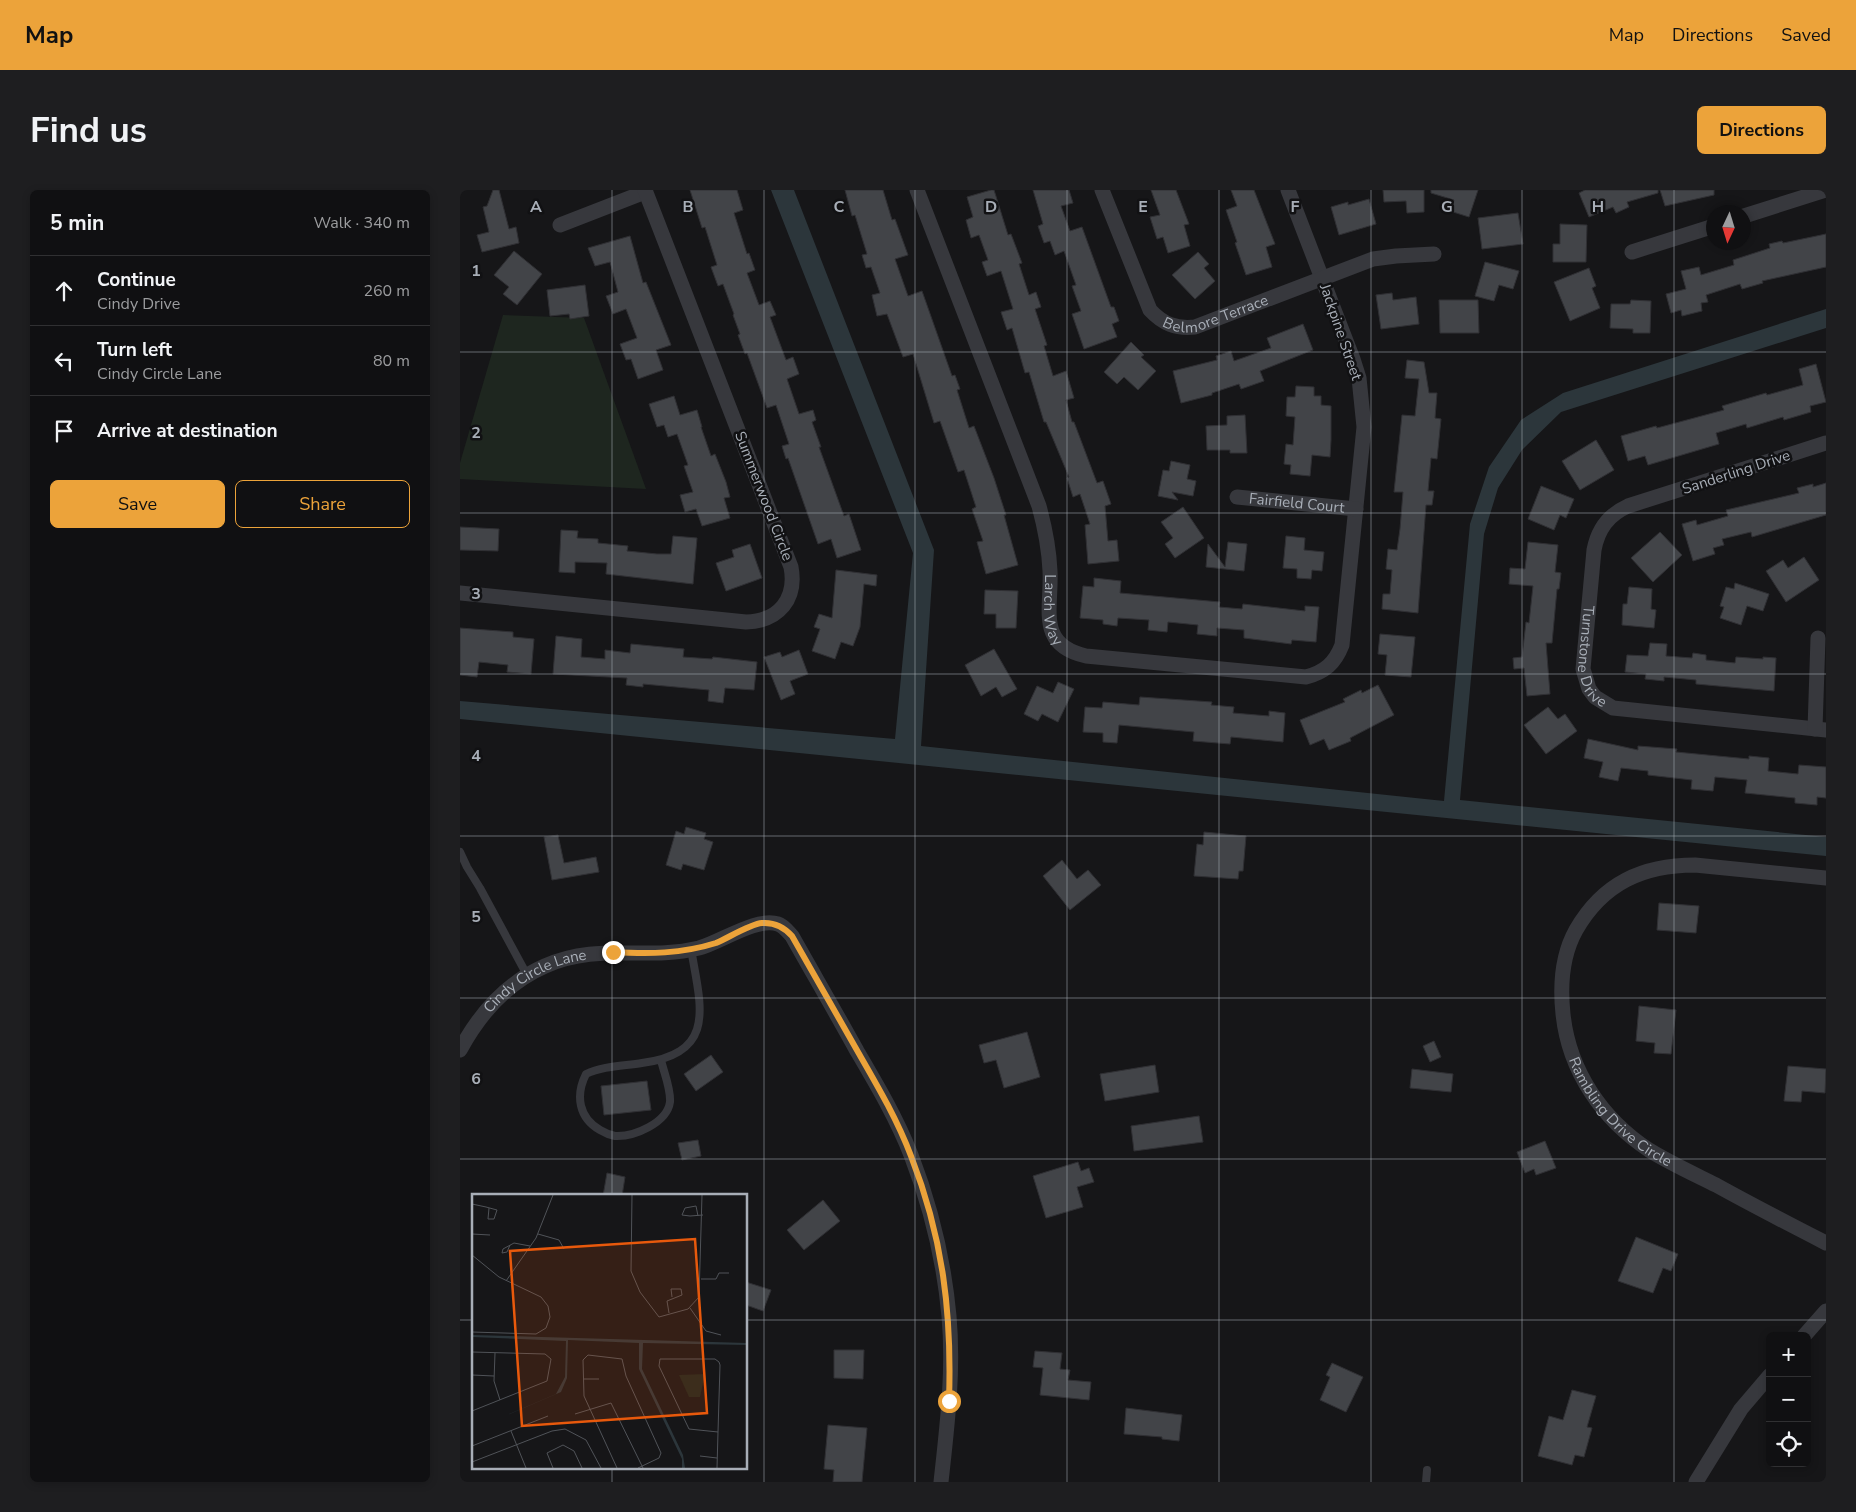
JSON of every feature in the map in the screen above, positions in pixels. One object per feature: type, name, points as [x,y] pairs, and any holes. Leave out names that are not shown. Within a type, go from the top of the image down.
[{"type":"street","name":"Larch Way","points":[[917,190],[1039,506],[1048,544],[1050,574],[1048,619],[1054,634],[1067,649],[1086,656],[1296,677],[1316,674],[1333,663],[1342,645],[1356,509]]},
{"type":"street","name":"Belmore Terrace","points":[[1102,190],[1150,310],[1165,324],[1180,328],[1195,327],[1379,258],[1434,254]]},
{"type":"street","name":"Jackpine Street","points":[[1288,190],[1353,359],[1358,378],[1364,427],[1356,509]]},
{"type":"street","points":[[1751,214],[1826,190]]},
{"type":"street","points":[[560,225],[645,191]]},
{"type":"street","name":"Summerwood Circle","points":[[460,593],[746,622],[761,621],[775,614],[788,599],[792,590],[793,577],[791,566],[645,191]]},
{"type":"street","points":[[1632,252],[1706,229]]},
{"type":"street","name":"Sanderling Drive","points":[[1646,500],[1826,443]]},
{"type":"street","name":"Fairfield Court","points":[[1237,497],[1356,509]]},
{"type":"street","name":"Turnstone Drive","points":[[1646,500],[1628,506],[1611,516],[1596,540],[1583,669],[1589,689],[1603,703],[1622,710],[1821,729]]},
{"type":"street","points":[[1818,638],[1821,729]]},
{"type":"street","name":"Rambling Drive Circle","points":[[1826,878],[1695,865],[1656,868],[1628,878],[1604,895],[1584,917],[1575,932],[1565,960],[1562,979],[1562,1003],[1567,1038],[1574,1061],[1586,1086],[1622,1130],[1651,1151],[1826,1243]]},
{"type":"street","name":"Cindy Circle Lane","points":[[460,1050],[484,1011],[506,989],[546,965],[590,953],[655,954],[691,950],[718,942],[760,923],[778,924],[786,929],[792,936],[879,1088],[911,1154],[925,1194],[941,1260],[949,1317],[951,1359],[949,1401],[941,1482]]},
{"type":"street","points":[[1808,1332],[1826,1311]]},
{"type":"street","points":[[1696,1482],[1740,1409],[1768,1377]]},
{"type":"lane","points":[[460,852],[466,867],[480,888],[527,975]]},
{"type":"lane","points":[[661,1060],[670,1101],[664,1116],[659,1121],[640,1130],[614,1136],[592,1126],[584,1117],[580,1106],[580,1094],[582,1082],[586,1074],[594,1070],[661,1060],[675,1054],[695,1037],[700,1014],[691,950]]},
{"type":"lane","points":[[1426,1482],[1427,1470]]},
{"type":"shaded area","points":[[771,190],[794,190],[934,550],[921,746],[1444,801],[1470,524],[1489,467],[1521,420],[1563,393],[1826,309],[1826,328],[1561,412],[1522,450],[1498,488],[1484,534],[1460,800],[1826,837],[1826,856],[460,719],[460,701],[895,739],[913,553]]},
{"type":"shaded area","points":[[503,315],[584,318],[646,489],[460,479],[460,463]]},
{"type":"building","points":[[493,190],[499,190],[509,229],[516,227],[519,243],[482,252],[477,235],[489,232],[483,207],[487,206]]},
{"type":"building","points":[[690,190],[737,190],[743,210],[734,213],[747,254],[749,253],[755,270],[747,273],[759,305],[770,301],[776,315],[770,317],[786,360],[793,357],[799,374],[787,379],[799,414],[813,410],[816,420],[812,422],[821,447],[819,447],[844,516],[849,514],[861,550],[837,558],[831,539],[818,544],[782,446],[789,444],[776,405],[767,408],[747,353],[745,354],[723,284],[718,286],[711,267],[717,265],[705,227],[702,228]]},
{"type":"building","points":[[845,190],[883,190],[892,220],[895,219],[908,255],[895,259],[908,296],[922,291],[952,376],[955,375],[960,389],[957,390],[969,428],[974,426],[994,478],[1006,515],[1004,515],[1018,565],[986,574],[977,542],[983,541],[972,509],[976,507],[964,470],[958,472],[940,421],[934,423],[913,354],[903,357],[887,314],[877,316],[872,295],[880,293],[871,267],[866,268],[862,255],[867,254],[855,215],[852,216]]},
{"type":"building","points":[[994,190],[1008,235],[1011,234],[1022,263],[1019,264],[1029,295],[1036,292],[1041,307],[1035,309],[1047,345],[1044,346],[1053,376],[1066,371],[1074,398],[1066,400],[1072,422],[1074,422],[1097,483],[1103,481],[1111,504],[1105,506],[1108,541],[1117,540],[1119,561],[1088,564],[1085,525],[1090,524],[1080,494],[1073,497],[1067,478],[1069,477],[1046,422],[1044,422],[1029,372],[1025,373],[1012,328],[1007,330],[1001,312],[1013,309],[1001,271],[987,276],[982,262],[988,260],[979,235],[971,238],[966,220],[973,217],[967,197]]},
{"type":"building","points":[[1033,190],[1069,190],[1073,203],[1061,206],[1070,231],[1082,227],[1111,307],[1114,307],[1119,321],[1112,324],[1117,337],[1084,349],[1072,314],[1081,311],[1072,286],[1076,285],[1064,251],[1055,255],[1050,241],[1044,243],[1038,226],[1043,224]]},
{"type":"building","points":[[1151,190],[1176,190],[1189,224],[1184,225],[1190,246],[1168,253],[1163,237],[1157,239],[1150,217],[1160,215]]},
{"type":"building","points":[[1231,190],[1254,190],[1275,244],[1266,247],[1272,267],[1246,275],[1226,210],[1237,206]]},
{"type":"building","points":[[1383,190],[1424,190],[1424,212],[1407,213],[1406,201],[1384,202]]},
{"type":"building","points":[[1431,190],[1478,190],[1469,217],[1450,211],[1454,200],[1431,193]]},
{"type":"building","points":[[1585,190],[1658,190],[1658,193],[1627,202],[1629,207],[1616,213],[1613,207],[1589,217],[1579,193]]},
{"type":"building","points":[[1660,190],[1714,190],[1714,195],[1665,206]]},
{"type":"building","points":[[1369,199],[1376,224],[1339,235],[1331,207],[1348,202],[1348,205]]},
{"type":"building","points":[[1518,213],[1523,244],[1482,249],[1478,218]]},
{"type":"building","points":[[1560,224],[1587,225],[1586,262],[1553,262],[1553,244],[1560,244]]},
{"type":"building","points":[[1826,234],[1826,267],[1762,281],[1763,283],[1742,289],[1740,284],[1706,295],[1708,302],[1701,303],[1702,311],[1682,316],[1681,310],[1671,313],[1666,294],[1686,289],[1681,271],[1699,267],[1701,275],[1734,265],[1733,260],[1770,248],[1769,244]]},
{"type":"building","points":[[630,236],[643,283],[646,282],[671,345],[656,350],[663,370],[638,379],[631,359],[626,360],[620,344],[637,338],[626,309],[613,314],[606,296],[618,292],[610,262],[595,266],[588,248]]},
{"type":"building","points":[[514,251],[542,274],[517,305],[503,294],[509,287],[494,275]]},
{"type":"building","points":[[1198,252],[1209,264],[1204,268],[1215,281],[1195,299],[1172,275]]},
{"type":"building","points":[[1485,262],[1519,271],[1513,289],[1499,285],[1494,301],[1475,296]]},
{"type":"building","points":[[1589,268],[1596,286],[1592,288],[1600,308],[1570,321],[1554,282]]},
{"type":"building","points":[[585,285],[589,316],[570,319],[569,314],[550,316],[547,290]]},
{"type":"building","points":[[1392,293],[1393,300],[1416,297],[1419,324],[1381,329],[1376,295]]},
{"type":"building","points":[[1439,300],[1478,300],[1479,333],[1440,333]]},
{"type":"building","points":[[1631,300],[1651,301],[1650,333],[1633,333],[1633,329],[1610,328],[1611,304],[1630,304]]},
{"type":"building","points":[[1303,324],[1313,350],[1260,371],[1264,381],[1241,389],[1239,384],[1212,393],[1212,395],[1181,403],[1173,371],[1217,360],[1216,356],[1231,351],[1234,361],[1271,348],[1267,338]]},
{"type":"building","points":[[1131,342],[1144,355],[1141,357],[1156,371],[1138,390],[1124,377],[1117,384],[1104,372]]},
{"type":"building","points":[[1407,360],[1424,362],[1429,393],[1437,393],[1435,418],[1441,419],[1437,459],[1431,458],[1428,491],[1434,491],[1432,505],[1426,505],[1418,613],[1382,609],[1383,594],[1390,594],[1392,570],[1386,569],[1388,549],[1397,550],[1400,529],[1403,492],[1394,492],[1402,415],[1415,416],[1419,379],[1405,378]]},
{"type":"building","points":[[1816,364],[1826,402],[1810,406],[1811,412],[1784,420],[1783,417],[1747,428],[1746,424],[1716,433],[1719,444],[1648,465],[1645,456],[1628,461],[1621,436],[1724,410],[1722,406],[1766,393],[1767,395],[1803,385],[1799,369]]},
{"type":"building","points":[[1296,386],[1314,387],[1314,396],[1321,396],[1321,405],[1331,406],[1330,457],[1312,455],[1310,476],[1290,474],[1291,465],[1284,464],[1286,444],[1293,445],[1295,417],[1286,416],[1287,397],[1295,397]]},
{"type":"building","points":[[674,396],[680,415],[697,410],[711,456],[715,454],[726,482],[730,497],[724,498],[730,518],[702,526],[696,509],[685,512],[680,495],[693,492],[684,466],[688,465],[677,434],[668,437],[664,425],[657,427],[649,404]]},
{"type":"building","points":[[1245,415],[1247,453],[1230,453],[1230,450],[1207,450],[1206,426],[1227,425],[1227,416]]},
{"type":"building","points":[[1596,440],[1614,470],[1580,490],[1562,461]]},
{"type":"building","points":[[1171,461],[1190,465],[1187,479],[1196,481],[1193,496],[1172,492],[1178,500],[1158,496],[1163,470],[1169,471]]},
{"type":"building","points":[[1826,483],[1826,515],[1752,537],[1751,532],[1722,539],[1724,545],[1713,548],[1715,554],[1693,561],[1682,524],[1696,520],[1697,525],[1728,516],[1726,510],[1799,493],[1797,488],[1813,484],[1813,487]]},
{"type":"building","points":[[1541,486],[1574,499],[1566,518],[1560,515],[1554,530],[1528,519]]},
{"type":"building","points":[[1183,507],[1204,538],[1175,558],[1165,544],[1173,538],[1161,522]]},
{"type":"building","points":[[460,527],[499,529],[498,551],[460,550]]},
{"type":"building","points":[[561,530],[578,531],[577,538],[598,539],[598,543],[628,546],[627,551],[657,554],[671,554],[673,536],[697,538],[693,584],[606,574],[607,563],[575,562],[575,573],[559,572]]},
{"type":"building","points":[[1660,532],[1682,555],[1653,582],[1631,558]]},
{"type":"building","points":[[1286,536],[1305,538],[1304,550],[1324,552],[1322,571],[1312,570],[1311,579],[1297,578],[1297,569],[1283,568]]},
{"type":"building","points":[[1228,542],[1247,544],[1244,571],[1206,567],[1208,544],[1225,567]]},
{"type":"building","points":[[1528,542],[1558,545],[1555,572],[1561,573],[1559,589],[1557,589],[1552,643],[1546,643],[1550,694],[1527,696],[1524,668],[1514,669],[1513,658],[1522,657],[1526,622],[1529,623],[1533,586],[1509,584],[1510,568],[1525,569]]},
{"type":"building","points":[[750,544],[762,578],[726,591],[716,563],[734,557],[732,550]]},
{"type":"building","points":[[1804,557],[1819,580],[1786,602],[1766,571],[1783,560],[1788,568]]},
{"type":"building","points":[[836,570],[877,575],[876,586],[864,584],[860,627],[853,646],[841,642],[835,659],[812,651],[820,629],[814,627],[819,614],[832,618]]},
{"type":"building","points":[[1094,578],[1121,581],[1120,593],[1220,602],[1219,607],[1242,609],[1243,604],[1305,611],[1305,606],[1319,607],[1316,642],[1292,640],[1291,644],[1244,638],[1244,630],[1217,628],[1217,636],[1197,634],[1198,625],[1168,622],[1167,632],[1148,630],[1149,620],[1118,618],[1117,626],[1103,624],[1103,620],[1080,618],[1083,586],[1094,587]]},
{"type":"building","points":[[1735,583],[1769,594],[1763,611],[1747,606],[1741,625],[1720,618],[1724,607],[1720,606],[1726,587],[1734,589]]},
{"type":"building","points":[[1629,587],[1652,589],[1651,609],[1656,610],[1654,628],[1622,625],[1623,604],[1627,604]]},
{"type":"building","points":[[985,590],[1018,591],[1016,628],[996,628],[996,614],[984,614]]},
{"type":"building","points":[[460,628],[513,632],[513,637],[534,639],[531,674],[507,672],[508,665],[479,662],[477,677],[460,675]]},
{"type":"building","points":[[1380,634],[1415,637],[1411,677],[1385,675],[1387,655],[1378,654]]},
{"type":"building","points":[[556,636],[582,639],[581,657],[605,659],[605,650],[630,653],[631,644],[684,649],[683,657],[712,659],[713,657],[757,662],[754,690],[725,688],[723,703],[708,701],[709,690],[643,684],[643,687],[626,685],[627,678],[553,674]]},
{"type":"building","points":[[1650,643],[1667,644],[1666,656],[1692,658],[1693,653],[1706,655],[1706,660],[1735,663],[1736,657],[1776,658],[1774,691],[1696,684],[1696,680],[1664,677],[1664,681],[1645,679],[1646,674],[1625,672],[1627,655],[1648,656]]},
{"type":"building","points":[[994,649],[1017,689],[1002,697],[996,687],[981,696],[965,665]]},
{"type":"building","points":[[799,650],[808,674],[790,681],[795,694],[781,700],[764,657],[780,652],[782,657]]},
{"type":"building","points":[[1058,682],[1074,689],[1058,722],[1042,714],[1038,721],[1024,714],[1037,686],[1053,693]]},
{"type":"building","points":[[1378,685],[1394,715],[1350,738],[1351,741],[1329,750],[1324,739],[1310,745],[1300,720],[1345,702],[1343,699],[1361,690],[1362,693]]},
{"type":"building","points":[[1140,697],[1212,702],[1211,705],[1234,707],[1233,713],[1269,716],[1269,711],[1285,713],[1283,742],[1231,737],[1230,744],[1193,741],[1194,732],[1119,725],[1117,743],[1103,742],[1103,733],[1083,732],[1085,707],[1102,708],[1103,702],[1139,705]]},
{"type":"building","points":[[1548,707],[1558,719],[1565,714],[1577,731],[1546,754],[1524,725]]},
{"type":"building","points":[[1588,739],[1638,750],[1638,746],[1677,749],[1676,752],[1749,759],[1749,756],[1769,758],[1768,771],[1798,774],[1799,765],[1826,767],[1826,798],[1817,797],[1817,805],[1795,803],[1795,798],[1745,793],[1747,780],[1715,777],[1713,791],[1691,789],[1692,780],[1648,775],[1648,771],[1621,768],[1618,781],[1599,777],[1603,762],[1584,758]]},
{"type":"building","points":[[686,827],[706,833],[704,839],[713,842],[704,870],[683,864],[681,870],[666,865],[676,831],[684,834]]},
{"type":"building","points":[[1204,832],[1246,836],[1243,871],[1239,871],[1238,879],[1194,876],[1197,844],[1203,845]]},
{"type":"building","points":[[558,835],[564,863],[596,857],[599,872],[552,880],[544,837]]},
{"type":"building","points":[[1062,860],[1077,879],[1088,870],[1101,885],[1070,910],[1043,876]]},
{"type":"building","points":[[1659,903],[1699,906],[1696,933],[1657,930]]},
{"type":"building","points":[[1639,1006],[1676,1010],[1671,1054],[1654,1053],[1655,1043],[1636,1041]]},
{"type":"building","points":[[1027,1032],[1040,1077],[1004,1088],[996,1060],[984,1063],[979,1045]]},
{"type":"building","points":[[1434,1041],[1441,1057],[1430,1062],[1423,1046]]},
{"type":"building","points":[[711,1055],[723,1072],[696,1091],[684,1074]]},
{"type":"building","points":[[1155,1065],[1159,1092],[1105,1101],[1100,1074]]},
{"type":"building","points":[[1788,1066],[1826,1069],[1825,1093],[1802,1091],[1801,1102],[1784,1101]]},
{"type":"building","points":[[1412,1069],[1453,1074],[1451,1092],[1410,1088]]},
{"type":"building","points":[[647,1081],[651,1110],[604,1115],[601,1086]]},
{"type":"building","points":[[1199,1116],[1203,1142],[1134,1151],[1131,1126]]},
{"type":"building","points":[[698,1140],[701,1156],[682,1160],[678,1143]]},
{"type":"building","points":[[1545,1141],[1556,1168],[1536,1175],[1534,1169],[1525,1173],[1517,1152]]},
{"type":"building","points":[[1078,1162],[1081,1171],[1089,1168],[1094,1182],[1077,1187],[1083,1207],[1046,1218],[1033,1176]]},
{"type":"building","points":[[607,1173],[625,1177],[622,1194],[603,1194]]},
{"type":"building","points":[[823,1200],[840,1221],[804,1250],[787,1230]]},
{"type":"building","points":[[1636,1237],[1678,1254],[1671,1271],[1663,1268],[1653,1293],[1618,1281]]},
{"type":"building","points":[[748,1283],[771,1290],[763,1311],[748,1306]]},
{"type":"building","points":[[834,1350],[864,1350],[863,1379],[834,1378]]},
{"type":"building","points":[[1035,1351],[1062,1353],[1060,1369],[1070,1370],[1068,1380],[1091,1382],[1089,1400],[1040,1395],[1043,1368],[1033,1367]]},
{"type":"building","points":[[1332,1363],[1363,1377],[1346,1412],[1320,1400],[1330,1377],[1326,1375]]},
{"type":"building","points":[[1572,1390],[1596,1396],[1587,1427],[1592,1428],[1584,1457],[1575,1455],[1572,1465],[1538,1456],[1549,1416],[1563,1420]]},
{"type":"building","points":[[1126,1408],[1182,1415],[1179,1441],[1162,1439],[1162,1437],[1124,1434]]},
{"type":"building","points":[[828,1425],[867,1428],[862,1482],[833,1482],[834,1470],[824,1469]]},
{"type":"route","points":[[613,952],[655,954],[682,951],[718,942],[760,923],[778,924],[792,936],[894,1116],[911,1154],[925,1194],[936,1234],[944,1275],[949,1317],[951,1359],[949,1401]]}]
